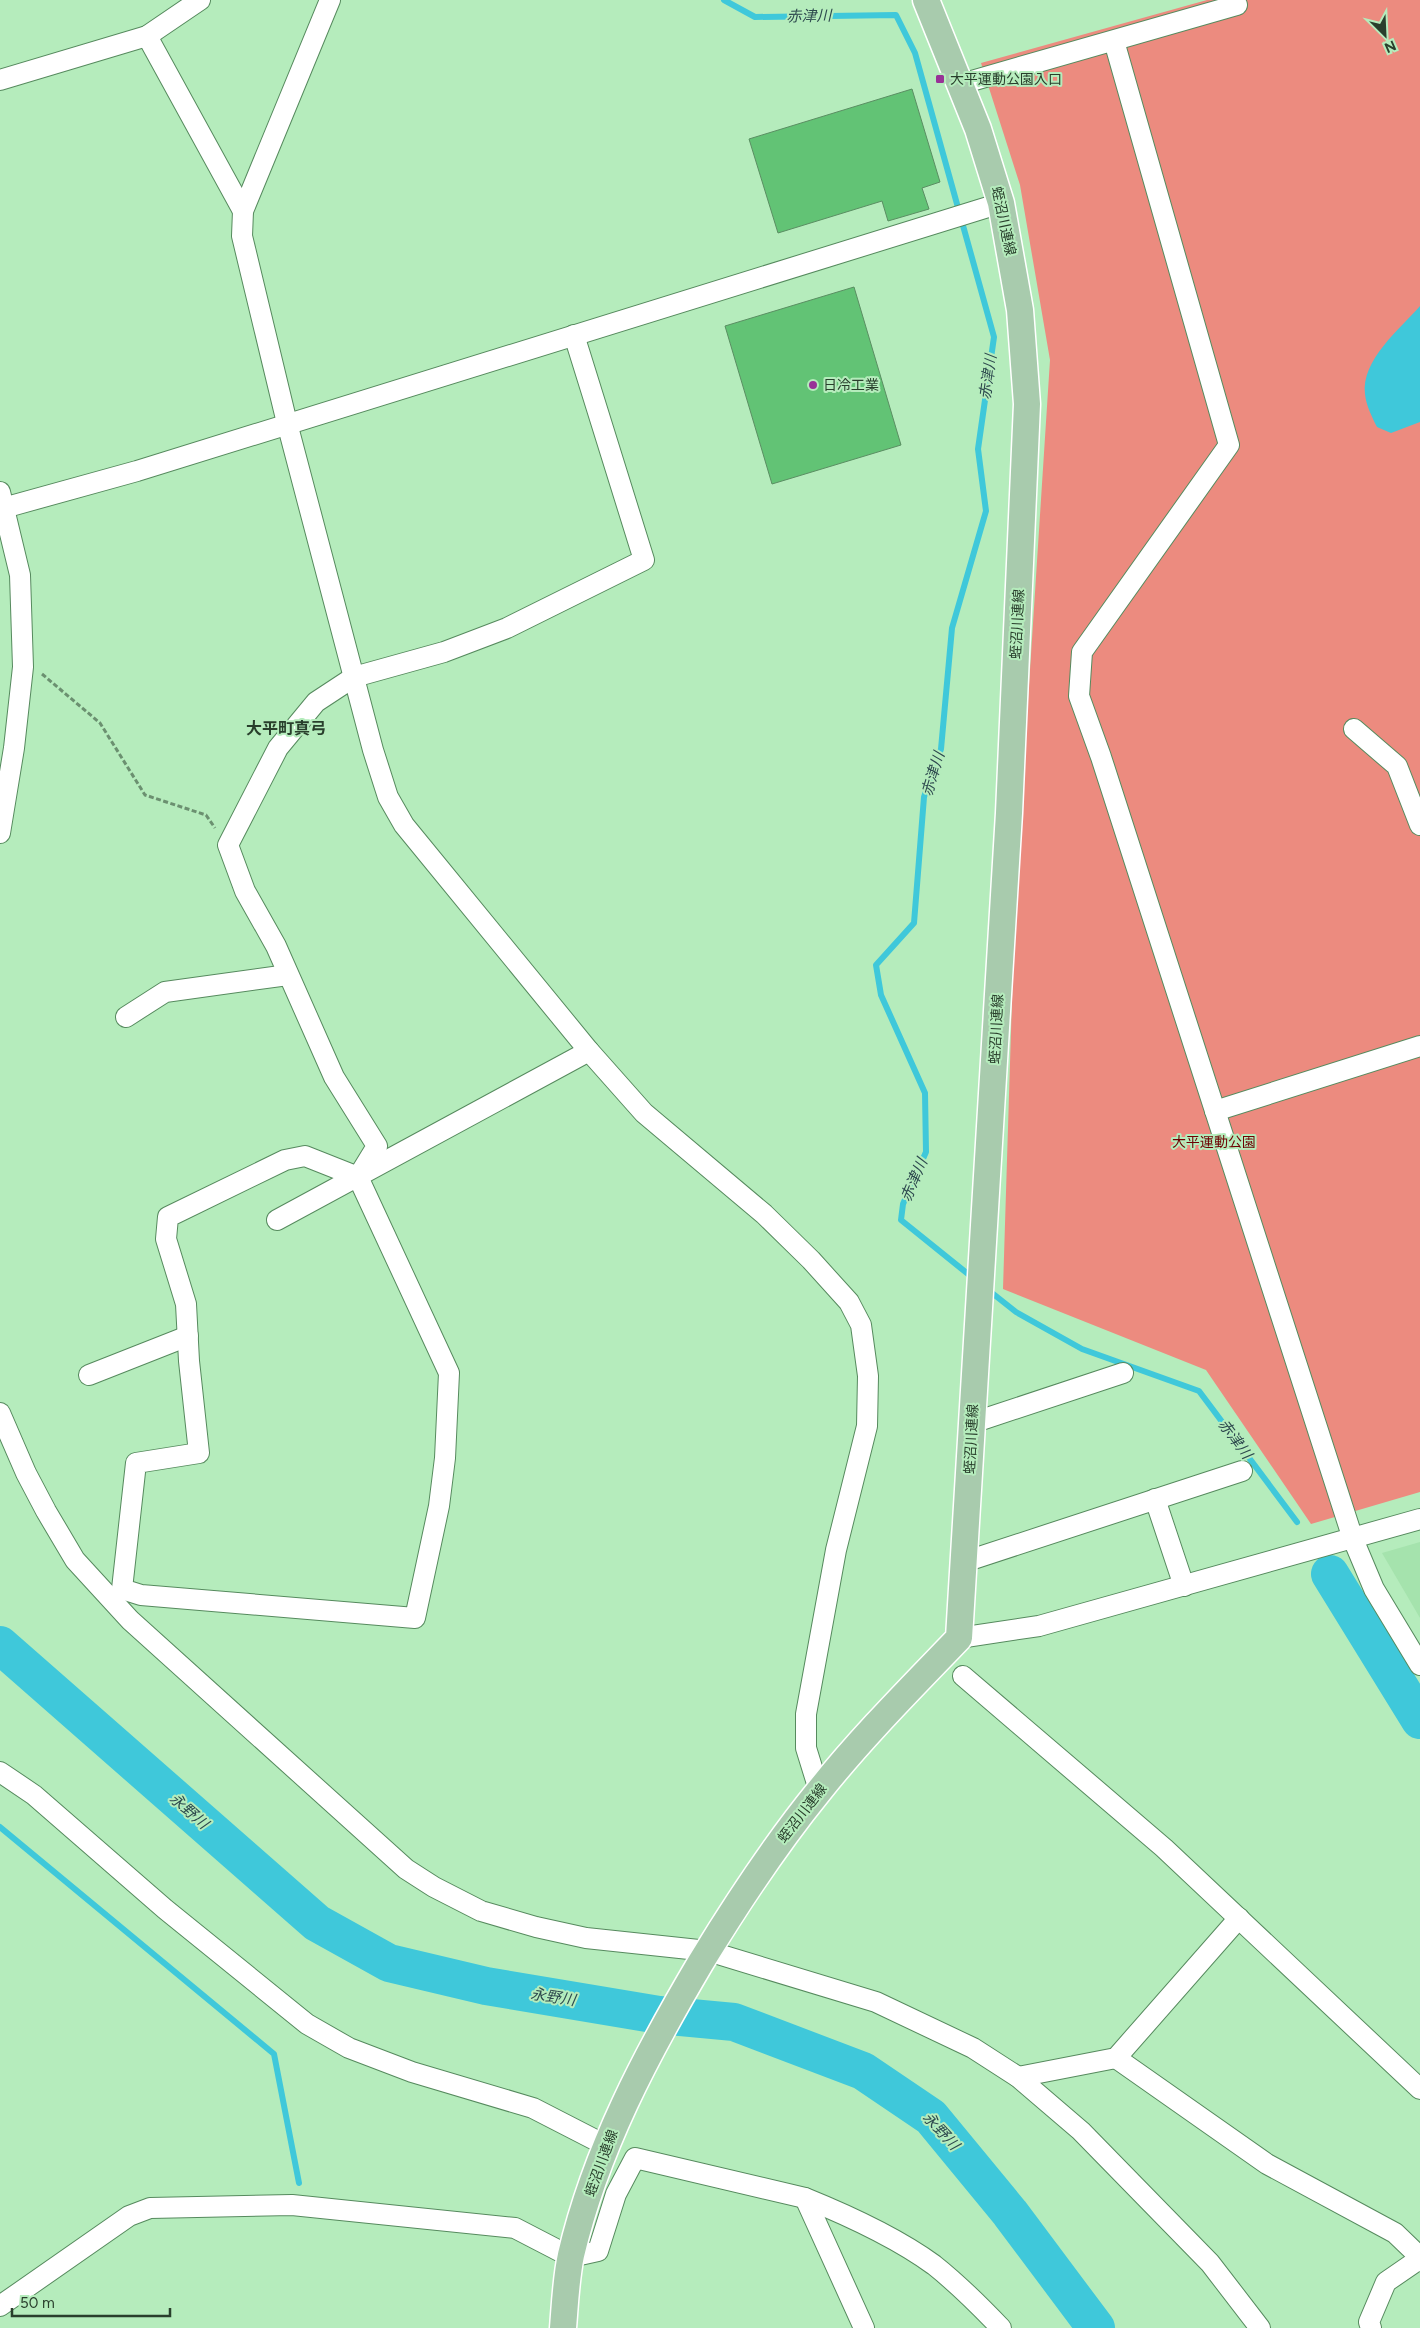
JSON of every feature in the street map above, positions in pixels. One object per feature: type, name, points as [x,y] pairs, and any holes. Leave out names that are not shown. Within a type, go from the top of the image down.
[{"type":"main road","name":"蛭沼川連線","points":[[563,2328],[571,2257],[609,2138],[644,2062],[672,2010],[753,1878],[819,1790],[870,1730],[959,1638],[1009,813],[1027,404],[1020,310],[1001,204],[993,171],[961,84],[926,0]]},
{"type":"street","points":[[0,80],[147,36],[200,0]]},
{"type":"street","points":[[330,0],[244,211],[242,236],[287,423],[354,677],[388,797],[404,825],[589,1051],[644,1113],[764,1214],[811,1260],[849,1302],[861,1325],[868,1376],[867,1426],[836,1550],[806,1714],[806,1748],[819,1790]]},
{"type":"street","points":[[961,84],[1237,6]]},
{"type":"street","points":[[147,36],[244,211]]},
{"type":"street","points":[[1114,41],[1229,445],[1082,652],[1078,696],[1101,757],[1353,1539],[1374,1589],[1420,1665]]},
{"type":"street","points":[[0,833],[14,748],[23,659],[20,575],[1,503],[137,471],[287,423],[1001,204]]},
{"type":"street","points":[[358,1177],[377,1146],[334,1078],[276,946],[245,891],[228,845],[278,748],[316,702],[354,677],[444,652],[507,628],[644,560],[574,335]]},
{"type":"street","points":[[1354,728],[1397,766],[1420,826]]},
{"type":"street","points":[[126,1017],[165,992],[288,975]]},
{"type":"street","points":[[1215,1112],[1420,1046]]},
{"type":"street","points":[[277,1220],[589,1051]]},
{"type":"street","points":[[305,1156],[358,1177],[448,1373],[445,1458],[439,1506],[415,1618],[141,1595],[122,1589],[136,1463],[199,1453],[188,1336],[186,1304],[166,1239],[168,1218],[285,1160],[305,1156]]},
{"type":"street","points":[[89,1375],[188,1336]]},
{"type":"street","points":[[972,1423],[1123,1373]]},
{"type":"street","points":[[0,1413],[38,1496],[75,1560],[130,1620],[406,1869],[434,1887],[481,1911],[509,1920],[586,1938],[705,1957],[876,2002],[973,2048],[1018,2077],[1081,2131],[1157,2206],[1210,2263],[1260,2328]]},
{"type":"street","points":[[964,1562],[1242,1471]]},
{"type":"street","points":[[1155,1499],[1184,1586]]},
{"type":"street","points":[[959,1638],[1039,1626],[1420,1519]]},
{"type":"street","points":[[963,1676],[1164,1848],[1420,2089]]},
{"type":"street","points":[[0,1772],[34,1795],[165,1909],[307,2024],[349,2048],[412,2072],[532,2108],[609,2138]]},
{"type":"street","points":[[1018,2077],[1116,2058],[1238,1918]]},
{"type":"street","points":[[1116,2058],[1267,2164],[1395,2234],[1420,2259],[1386,2282],[1369,2322],[1371,2328]]},
{"type":"street","points":[[0,2306],[129,2216],[150,2208],[292,2205],[515,2228],[571,2257],[598,2251],[616,2194],[635,2158],[805,2198],[864,2225],[934,2265],[980,2305],[1001,2328]]},
{"type":"street","points":[[805,2198],[864,2328]]},
{"type":"path","points":[[23,659],[100,723],[145,795],[206,815],[228,845]]},
{"type":"shaded area","points":[[1420,1542],[1420,1618],[1382,1553]]},
{"type":"green space","name":"大平運動公園","points":[[1207,0],[1420,0],[1420,1492],[1311,1524],[1206,1370],[1003,1289],[1015,902],[1050,360],[1020,185],[981,63]]},
{"type":"water","points":[[1420,306],[1420,422],[1391,433],[1377,427],[1375,423],[1365,394],[1365,381],[1375,357]]},
{"type":"building","points":[[912,89],[940,182],[922,188],[929,209],[888,221],[882,201],[778,233],[749,139]]},
{"type":"building","name":"日冷工業","points":[[854,287],[901,445],[772,484],[725,326]]},
{"type":"waterway","name":"赤津川","points":[[724,0],[755,17],[896,15],[915,53],[994,337],[978,449],[986,511],[952,628],[941,749],[924,797],[914,923],[876,965],[881,995],[925,1093],[926,1152],[903,1204],[901,1220],[973,1278]]},
{"type":"waterway","name":"赤津川","points":[[987,1289],[1016,1312],[1082,1349],[1199,1391],[1297,1522]]},
{"type":"waterway","name":"赤津川","points":[[1330,1574],[1420,1720]]},
{"type":"waterway","name":"永野川","points":[[0,1645],[317,1923],[389,1963],[486,1986],[659,2015],[734,2022],[863,2071],[931,2117],[1010,2213],[1096,2328]]},
{"type":"waterway","points":[[0,1827],[274,2054],[299,2183]]},
{"type":"place","name":"大平運動公園入口","points":[[940,79]]},
{"type":"place","name":"日冷工業","points":[[813,385]]},
{"type":"district","name":"大平町真弓","points":[[286,728]]}]
